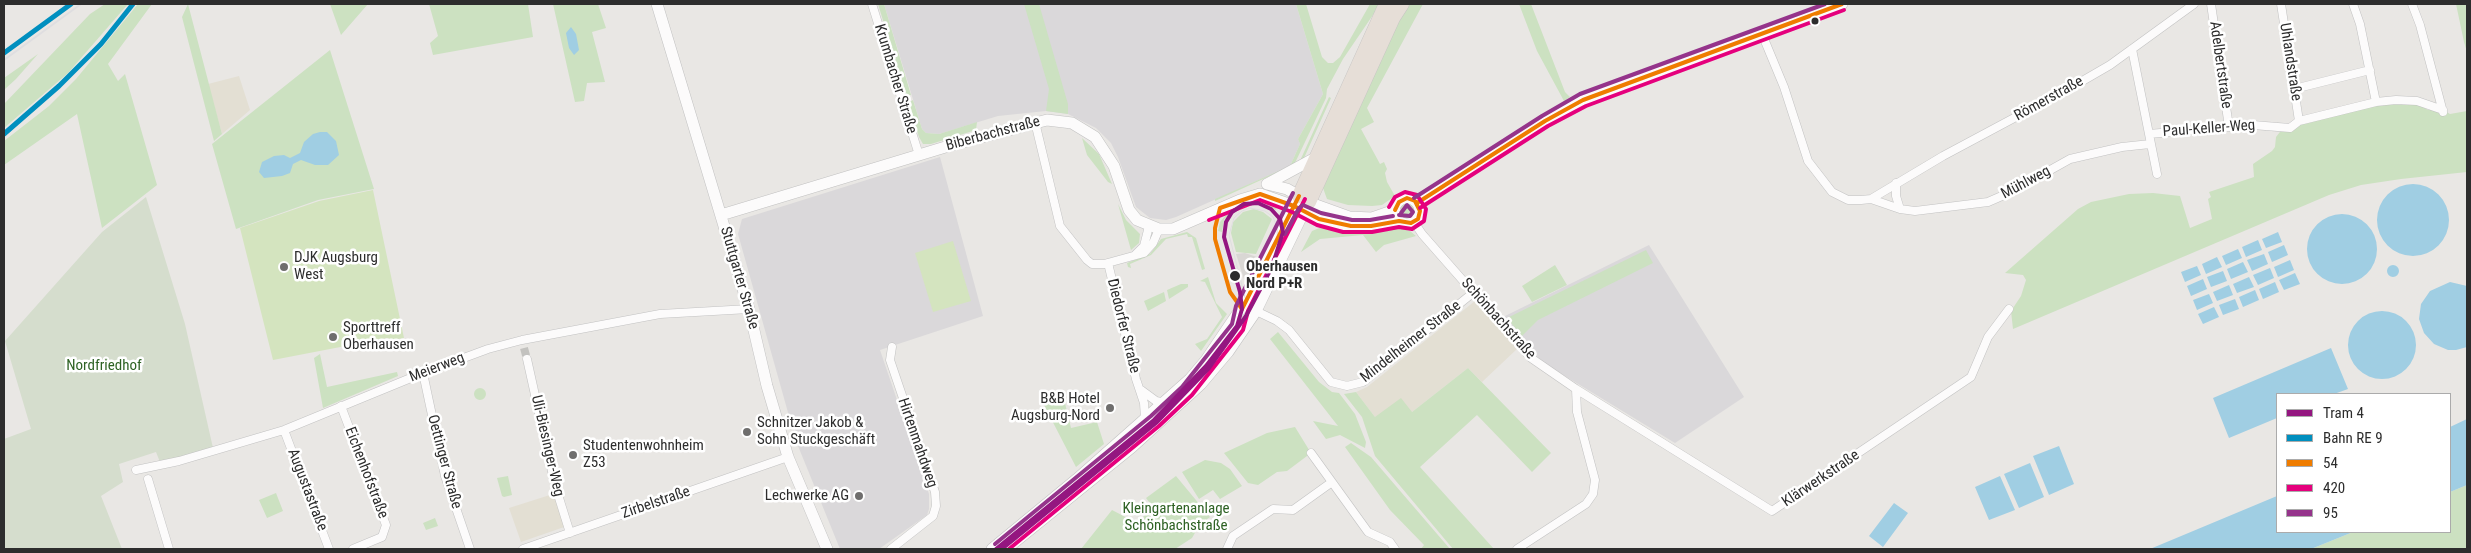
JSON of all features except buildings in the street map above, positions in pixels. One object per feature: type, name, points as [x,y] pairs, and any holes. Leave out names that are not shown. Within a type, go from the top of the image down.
[{"type":"highway","points":[[1302,204],[1315,158],[1386,4]]},
{"type":"highway","points":[[1302,204],[1393,18],[1402,4]]},
{"type":"main road","name":"Stuttgarter Straße","points":[[657,4],[722,215],[749,309],[767,386],[788,457],[827,549]]},
{"type":"main road","points":[[1417,203],[1546,121],[1583,100],[1629,81],[1842,4]]},
{"type":"main road","name":"Biberbachstraße","points":[[722,215],[1035,122],[1056,120],[1072,123],[1095,137],[1114,166],[1129,210],[1137,220],[1154,228]]},
{"type":"main road","points":[[1240,200],[1253,190],[1315,158]]},
{"type":"main road","points":[[1267,184],[1279,186],[1302,204]]},
{"type":"main road","points":[[1154,228],[1173,228],[1240,200],[1260,194],[1360,219],[1397,216],[1407,224],[1414,222],[1420,211],[1417,203],[1411,198],[1402,199],[1396,205],[1397,216]]},
{"type":"main road","points":[[1006,549],[1132,447],[1190,395],[1228,352],[1256,312],[1302,204]]},
{"type":"main road","points":[[992,549],[1145,421],[1206,360],[1242,309],[1302,204]]},
{"type":"street","name":"Krumbacher Straße","points":[[872,4],[919,155]]},
{"type":"street","name":"Römerstraße","points":[[1871,199],[1896,183],[2072,87],[2132,49],[2194,4]]},
{"type":"street","name":"Adelbertstraße","points":[[2211,4],[2229,127]]},
{"type":"street","name":"Uhlandstraße","points":[[2280,4],[2299,120]]},
{"type":"street","points":[[2353,4],[2360,24],[2376,102]]},
{"type":"street","name":"Paul-Keller-Weg","points":[[2148,134],[2253,125],[2290,128],[2299,120],[2376,102],[2417,101],[2443,112],[2420,25],[2412,4]]},
{"type":"street","points":[[1762,34],[1784,87],[1808,160],[1832,192],[1848,200],[1871,199],[1900,209]]},
{"type":"street","points":[[2132,49],[2157,174]]},
{"type":"street","points":[[2294,89],[2370,70]]},
{"type":"street","name":"Diedorfer Straße","points":[[1035,122],[1063,231],[1092,264],[1108,264],[1144,253],[1150,248],[1154,228]]},
{"type":"street","name":"Mühlweg","points":[[1900,209],[1915,211],[1988,202],[2011,192],[2070,159],[2106,150],[2150,144]]},
{"type":"street","points":[[1896,183],[1896,196],[1900,209]]},
{"type":"street","name":"Schönbachstraße","points":[[1414,222],[1422,234],[1530,358],[1576,389]]},
{"type":"street","name":"Diedorfer Straße","points":[[1108,264],[1146,411],[1145,421]]},
{"type":"street","name":"Mindelheimer Straße","points":[[1256,312],[1277,321],[1289,330],[1332,382],[1347,386],[1362,382],[1474,292]]},
{"type":"street","name":"Meierweg","points":[[136,470],[179,461],[284,430],[423,373],[488,349],[523,344],[660,314],[749,309]]},
{"type":"street","name":"Klärwerkstraße","points":[[1576,389],[1772,511],[1971,377],[1988,336],[2009,309]]},
{"type":"street","name":"Hirtenmahdweg","points":[[891,549],[933,516],[936,506],[935,492],[890,360],[892,346]]},
{"type":"street","name":"Uli-Biesinger-Weg","points":[[527,359],[555,485],[570,533]]},
{"type":"street","name":"Oettinger Straße","points":[[423,373],[445,476],[470,549]]},
{"type":"street","points":[[1186,382],[1186,389],[1190,395]]},
{"type":"street","name":"Diedorfer Straße","points":[[1139,389],[1156,401],[1165,403]]},
{"type":"street","points":[[1517,549],[1586,504],[1593,494],[1595,480],[1577,412],[1576,389]]},
{"type":"street","name":"Eichenhofstraße","points":[[341,406],[386,525],[382,537],[353,549]]},
{"type":"street","name":"Augustastraße","points":[[284,430],[329,549]]},
{"type":"street","points":[[1311,453],[1368,532],[1390,542],[1395,549]]},
{"type":"street","name":"Zirbelstraße","points":[[523,549],[788,457]]},
{"type":"street","points":[[148,479],[169,549]]},
{"type":"street","points":[[1227,549],[1233,536],[1272,509],[1293,510],[1332,482]]},
{"type":"shaded area","points":[[884,4],[1296,4],[1323,94],[1298,139],[1300,144],[1290,166],[1176,217],[1166,220],[1150,218],[1136,207],[1111,143],[1096,128],[1068,114],[1046,111],[998,116],[939,134],[926,133],[922,129]]},
{"type":"shaded area","points":[[239,76],[250,110],[222,134],[208,84]]},
{"type":"shaded area","points":[[940,157],[983,316],[880,350],[929,494],[929,509],[927,515],[879,549],[840,549],[796,441],[738,234],[742,219]]},
{"type":"shaded area","points":[[1649,245],[1744,397],[1675,443],[1542,362],[1503,317]]},
{"type":"shaded area","points":[[1245,253],[1257,257],[1245,282],[1236,254]]},
{"type":"shaded area","points":[[1475,301],[1517,349],[1482,382],[1468,368],[1412,412],[1375,417],[1356,392],[1367,387]]},
{"type":"shaded area","points":[[553,494],[567,526],[521,542],[509,508]]},
{"type":"green space","points":[[105,4],[128,4],[68,73],[4,128],[4,104],[90,14]]},
{"type":"green space","points":[[138,4],[152,4],[108,64],[118,81],[125,74],[157,185],[102,228],[77,114],[4,165],[4,141],[49,106],[76,79]]},
{"type":"green space","points":[[188,4],[222,134],[214,141],[182,17]]},
{"type":"green space","points":[[330,4],[368,4],[341,35]]},
{"type":"green space","points":[[429,4],[528,4],[533,37],[433,55],[430,43],[438,36]]},
{"type":"green space","points":[[553,4],[598,4],[606,28],[592,32],[605,82],[587,83],[584,101],[575,102]]},
{"type":"green space","points":[[878,4],[884,4],[911,95],[906,95]]},
{"type":"green space","points":[[1024,4],[1039,4],[1068,104],[1068,114],[1046,111],[1049,89]]},
{"type":"green space","points":[[1296,4],[1306,4],[1322,57],[1328,63],[1333,63],[1340,57],[1370,4],[1381,4],[1378,12],[1375,12],[1343,59],[1327,89],[1326,98],[1294,165],[1215,201],[1215,199],[1290,166],[1300,144],[1298,139],[1323,94]]},
{"type":"green space","points":[[1408,4],[1423,4],[1367,108],[1374,122],[1361,129],[1380,164],[1384,162],[1387,169],[1385,173],[1387,182],[1395,196],[1382,205],[1372,206],[1348,205],[1327,199],[1323,188],[1320,187],[1387,42]]},
{"type":"green space","points":[[1519,4],[1531,4],[1565,92],[1570,97],[1564,101],[1537,51]]},
{"type":"green space","points":[[2456,4],[2467,4],[2467,52],[2464,42]]},
{"type":"green space","points":[[330,50],[374,189],[318,200],[236,229],[212,144]]},
{"type":"green space","points":[[38,54],[16,79],[4,90],[4,78]]},
{"type":"green space","points":[[1329,97],[1331,98],[1304,158],[1299,163]]},
{"type":"green space","points":[[913,100],[922,129],[926,133],[939,134],[977,122],[976,130],[931,144],[923,144],[908,103]]},
{"type":"green space","points":[[2376,102],[2416,103],[2428,110],[2443,110],[2450,114],[2467,111],[2467,172],[2361,185],[2329,195],[2013,329],[2011,311],[2021,296],[2026,280],[2023,275],[2005,273],[2078,209],[2091,202],[2129,194],[2153,193],[2180,196],[2190,228],[2212,219],[2208,199],[2211,197],[2209,192],[2254,177],[2253,164],[2272,151],[2275,147],[2276,137],[2283,128],[2299,121]]},
{"type":"green space","points":[[1082,138],[1099,154],[1112,184],[1108,182],[1087,155]]},
{"type":"green space","points":[[373,190],[404,338],[392,340],[387,338],[273,360],[240,228],[319,201]]},
{"type":"green space","name":"Nordfriedhof","points":[[146,197],[185,324],[213,448],[160,462],[156,452],[119,464],[123,482],[101,496],[122,549],[4,549],[4,439],[31,429],[5,341],[102,232]]},
{"type":"green space","points":[[1250,200],[1261,200],[1278,204],[1276,210],[1261,202],[1250,201],[1233,209],[1224,220],[1222,232],[1218,231],[1220,222],[1232,208]]},
{"type":"green space","points":[[1408,202],[1414,205],[1417,211],[1414,217],[1408,220],[1402,217],[1399,211],[1402,205]]},
{"type":"green space","points":[[1118,204],[1126,220],[1140,234],[1139,243],[1131,250]]},
{"type":"green space","points":[[1254,209],[1263,212],[1272,219],[1256,254],[1236,252],[1231,233],[1233,222],[1243,212]]},
{"type":"green space","points":[[1322,227],[1341,232],[1375,233],[1394,227],[1410,231],[1416,236],[1384,245],[1376,252],[1363,235],[1320,239],[1301,252],[1312,231]]},
{"type":"green space","points":[[1187,232],[1196,238],[1205,269],[1202,270],[1192,237],[1188,237],[1187,234],[1166,239],[1151,255],[1130,264],[1131,268],[1128,267],[1127,263],[1150,254],[1161,239]]},
{"type":"green space","points":[[953,241],[971,301],[933,312],[915,253]]},
{"type":"green space","points":[[1646,250],[1653,263],[1538,320],[1522,336],[1507,318]]},
{"type":"green space","points":[[1555,265],[1567,285],[1532,302],[1522,286]]},
{"type":"green space","points":[[1208,277],[1216,303],[1227,314],[1201,351],[1195,344],[1207,339],[1222,317],[1205,282],[1200,281]]},
{"type":"green space","points":[[1181,284],[1188,284],[1188,287],[1169,299],[1167,290]]},
{"type":"green space","points":[[1164,292],[1166,301],[1148,311],[1144,301]]},
{"type":"green space","points":[[1278,332],[1319,382],[1332,392],[1339,393],[1355,414],[1366,442],[1365,448],[1340,435],[1326,439],[1313,421],[1338,426],[1270,339]]},
{"type":"green space","points":[[320,354],[327,387],[397,372],[398,376],[323,408],[314,358]]},
{"type":"green space","points":[[1468,368],[1551,453],[1532,472],[1477,415],[1420,467],[1494,549],[1453,549],[1375,456],[1362,417],[1344,394],[1356,392],[1375,417],[1401,398],[1412,412]]},
{"type":"green space","points":[[478,388],[482,388],[486,394],[482,400],[478,400],[474,396],[474,392]]},
{"type":"green space","points":[[1064,399],[1071,428],[1097,422],[1104,444],[1076,467],[1043,403]]},
{"type":"green space","name":"Kleingartenanlage Schönbachstraße","points":[[1295,427],[1311,453],[1287,471],[1277,472],[1258,485],[1248,483],[1224,453],[1267,433]]},
{"type":"green space","points":[[1351,443],[1371,457],[1450,549],[1421,549],[1424,545],[1390,510],[1345,447]]},
{"type":"green space","points":[[1205,460],[1221,463],[1230,469],[1242,486],[1220,499],[1213,490],[1199,499],[1182,472]]},
{"type":"green space","points":[[508,476],[512,495],[504,497],[502,496],[497,478]]},
{"type":"green space","name":"Kleingartenanlage Schönbachstraße","points":[[1176,476],[1210,517],[1200,524],[1192,538],[1175,549],[1081,549],[1112,510],[1137,523],[1153,507],[1146,498]]},
{"type":"green space","points":[[2467,485],[2467,549],[2311,549],[2351,533],[2451,533],[2451,492]]},
{"type":"green space","points":[[276,493],[283,511],[267,518],[259,500]]},
{"type":"green space","points":[[435,518],[438,526],[426,530],[423,523]]},
{"type":"water","points":[[571,27],[576,34],[579,50],[574,55],[569,48],[566,33]]},
{"type":"water","points":[[327,132],[336,141],[339,155],[328,165],[315,165],[301,160],[293,164],[290,173],[282,176],[264,178],[259,172],[262,162],[274,156],[284,155],[290,158],[300,153],[304,142],[313,134]]},
{"type":"water","points":[[2413,184],[2433,190],[2443,200],[2449,220],[2443,240],[2433,250],[2413,256],[2393,250],[2383,240],[2377,220],[2383,200],[2393,190]]},
{"type":"water","points":[[2342,214],[2355,217],[2367,224],[2374,236],[2377,249],[2374,262],[2367,274],[2355,281],[2342,284],[2329,281],[2317,274],[2310,262],[2307,249],[2310,236],[2317,224],[2329,217]]},
{"type":"water","points":[[2278,232],[2282,242],[2266,248],[2262,239]]},
{"type":"water","points":[[2258,240],[2262,250],[2246,257],[2242,247]]},
{"type":"water","points":[[2284,245],[2288,255],[2272,262],[2268,252]]},
{"type":"water","points":[[2238,249],[2242,258],[2226,265],[2222,256]]},
{"type":"water","points":[[2264,254],[2268,264],[2252,271],[2247,260]]},
{"type":"water","points":[[2217,257],[2222,267],[2206,274],[2202,264]]},
{"type":"water","points":[[2290,260],[2294,270],[2278,277],[2274,267]]},
{"type":"water","points":[[2243,262],[2248,272],[2231,279],[2227,269]]},
{"type":"water","points":[[2391,265],[2395,265],[2399,271],[2395,277],[2391,277],[2387,273],[2387,269]]},
{"type":"water","points":[[2197,266],[2201,275],[2185,282],[2181,272]]},
{"type":"water","points":[[2270,268],[2274,278],[2258,285],[2253,275]]},
{"type":"water","points":[[2223,271],[2227,281],[2211,287],[2207,277]]},
{"type":"water","points":[[2295,273],[2300,284],[2284,290],[2279,280]]},
{"type":"water","points":[[2249,277],[2254,287],[2237,293],[2233,284]]},
{"type":"water","points":[[2203,279],[2207,289],[2191,296],[2187,286]]},
{"type":"water","points":[[2275,282],[2279,292],[2263,299],[2259,289]]},
{"type":"water","points":[[2450,282],[2467,286],[2467,347],[2456,350],[2448,350],[2434,344],[2424,333],[2419,319],[2421,304],[2430,291]]},
{"type":"water","points":[[2229,285],[2233,295],[2217,301],[2213,292]]},
{"type":"water","points":[[2255,290],[2259,300],[2243,307],[2239,297]]},
{"type":"water","points":[[2209,294],[2213,303],[2197,310],[2193,300]]},
{"type":"water","points":[[2235,299],[2239,309],[2223,315],[2219,305]]},
{"type":"water","points":[[2214,307],[2219,317],[2203,324],[2198,314]]},
{"type":"water","points":[[2382,311],[2395,314],[2406,321],[2413,332],[2416,345],[2413,358],[2406,369],[2395,376],[2382,379],[2369,376],[2358,369],[2351,358],[2348,345],[2351,332],[2358,321],[2369,314]]},
{"type":"water","points":[[2331,348],[2348,389],[2337,393],[2276,393],[2276,418],[2229,438],[2213,398]]},
{"type":"water","points":[[2467,419],[2467,485],[2451,492],[2451,427]]},
{"type":"water","points":[[2059,446],[2074,484],[2049,495],[2033,456]]},
{"type":"water","points":[[2030,463],[2044,497],[2019,508],[2004,474]]},
{"type":"water","points":[[2000,476],[2015,510],[1989,520],[1975,487]]},
{"type":"water","points":[[2276,496],[2276,533],[2351,533],[2311,549],[2150,549]]},
{"type":"water","points":[[1894,503],[1908,513],[1883,547],[1869,536]]},
{"type":"tunnel","points":[[524,348],[527,359]]},
{"type":"tram line","name":"4","points":[[996,549],[1154,420],[1206,366],[1237,326],[1242,309],[1240,292],[1224,237],[1226,222],[1232,212],[1244,204],[1258,203],[1271,209],[1280,219],[1283,232],[1272,267],[1246,316],[1209,368],[1156,423],[1002,549]]},
{"type":"tram line","points":[[1237,326],[1246,301],[1229,235],[1234,218],[1242,211],[1250,208],[1265,211],[1273,217],[1277,227],[1278,250]]},
{"type":"railway","points":[[4,60],[81,4]]},
{"type":"transit line","points":[[4,53],[71,4]]},
{"type":"transit line","points":[[4,134],[59,86],[101,44],[133,4]]},
{"type":"transit line","name":"95","points":[[1414,198],[1542,116],[1580,94],[1825,4]]},
{"type":"transit line","name":"54","points":[[1417,203],[1545,121],[1583,100],[1842,4]]},
{"type":"transit line","name":"420","points":[[1420,208],[1548,126],[1586,106],[1844,10]]},
{"type":"transit line","name":"420","points":[[1209,220],[1260,200],[1292,212],[1317,225],[1343,232],[1372,232],[1399,227],[1412,229],[1424,221],[1426,209],[1417,195],[1405,192],[1395,197],[1389,207]]},
{"type":"transit line","name":"95","points":[[995,544],[1151,416],[1182,387],[1232,324],[1236,306],[1293,193]]},
{"type":"transit line","name":"54","points":[[1220,208],[1260,194],[1294,206],[1319,219],[1351,226],[1371,226],[1399,221],[1411,223],[1418,219],[1420,211],[1415,201],[1407,198],[1399,202],[1395,210]]},
{"type":"transit line","name":"54","points":[[1242,309],[1299,196]]},
{"type":"transit line","name":"420","points":[[1009,549],[1159,426],[1192,395],[1243,330],[1248,311],[1305,199]]},
{"type":"transit line","name":"95","points":[[1285,234],[1299,208],[1303,205],[1321,213],[1352,220],[1370,220],[1393,216]]},
{"type":"transit line","name":"95","points":[[1399,215],[1410,216],[1413,212],[1407,205],[1401,213]]},
{"type":"transit line","name":"54","points":[[1220,208],[1215,228],[1215,239],[1230,292],[1242,309]]},
{"type":"place","name":"DJK Augsburg West","points":[[284,267]]},
{"type":"place","name":"Oberhausen Nord P+R","points":[[1235,276]]},
{"type":"place","name":"Sporttreff Oberhausen","points":[[333,337]]},
{"type":"place","name":"B&B Hotel Augsburg-Nord","points":[[1110,408]]},
{"type":"place","name":"Schnitzer Jakob & Sohn Stuckgeschäft","points":[[747,432]]},
{"type":"place","name":"Studentenwohnheim Z53","points":[[573,455]]},
{"type":"place","name":"Lechwerke AG","points":[[859,496]]}]
